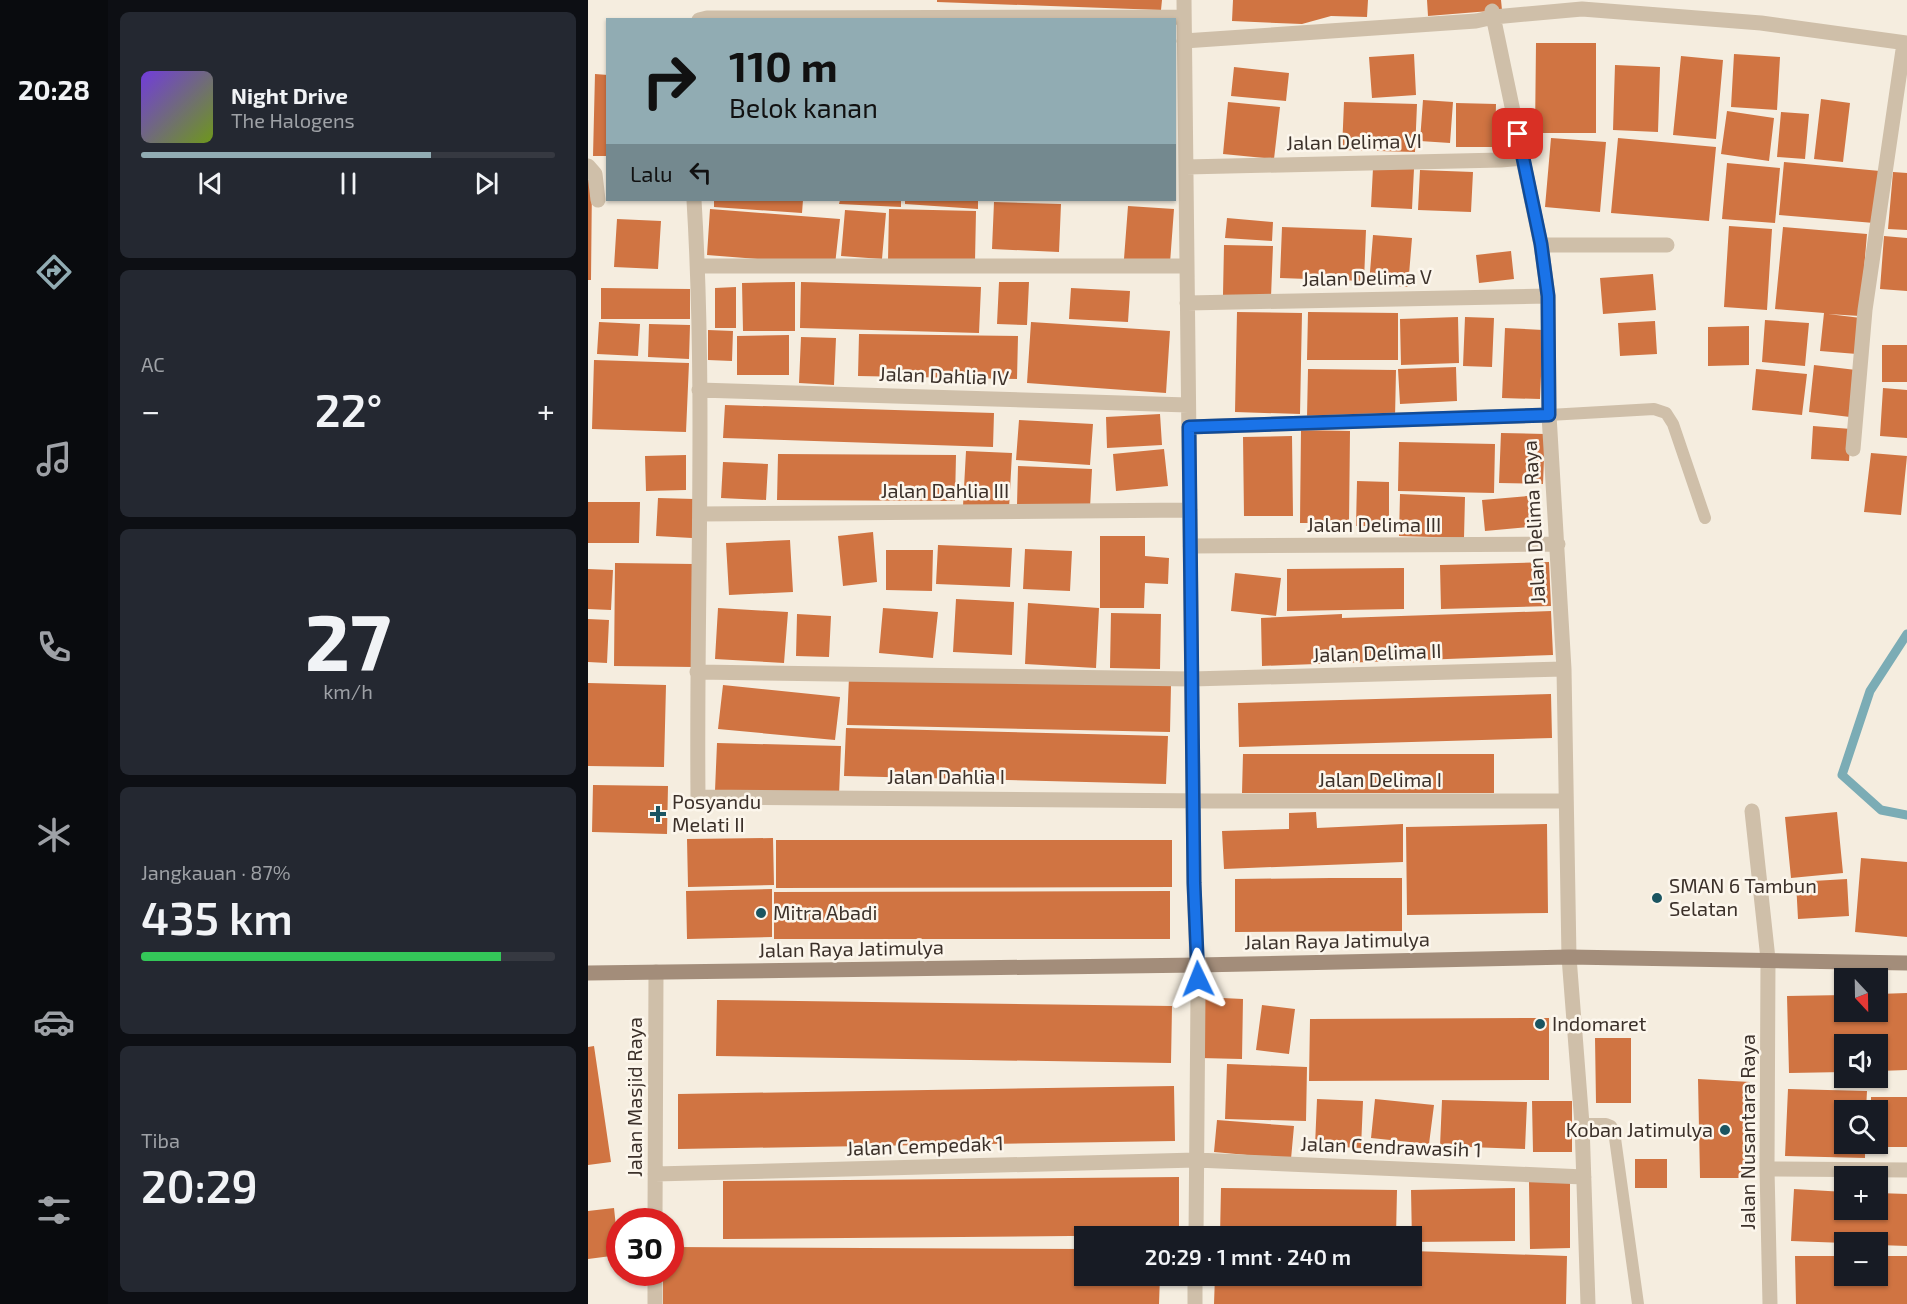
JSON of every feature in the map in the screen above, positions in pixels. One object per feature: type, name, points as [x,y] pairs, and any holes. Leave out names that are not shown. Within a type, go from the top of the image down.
[{"type":"main road","name":"Jalan Raya Jatimulya","points":[[588,974],[1569,957],[1907,963]]},
{"type":"street","points":[[1184,0],[1185,41],[1180,139],[1186,167],[1193,800],[1198,965],[1196,1226]]},
{"type":"street","points":[[1185,41],[1476,21],[1493,14],[1582,9],[1761,23],[1906,43],[1866,310],[1853,450]]},
{"type":"street","name":"Jalan Delima Raya","points":[[1493,14],[1541,244],[1548,296],[1549,415],[1564,669],[1569,957],[1582,1124],[1588,1304]]},
{"type":"street","points":[[944,18],[1184,17]]},
{"type":"street","name":"Jalan Delima VI","points":[[1186,167],[1523,158]]},
{"type":"street","points":[[588,166],[595,174],[598,200]]},
{"type":"street","points":[[694,201],[698,266],[700,514],[697,672]]},
{"type":"street","points":[[1541,244],[1667,245]]},
{"type":"street","points":[[698,266],[1187,266]]},
{"type":"street","name":"Jalan Delima V","points":[[1187,303],[1548,296]]},
{"type":"street","name":"Jalan Dahlia IV","points":[[699,390],[1188,405]]},
{"type":"street","points":[[1189,427],[1549,415]]},
{"type":"street","name":"Jalan Dahlia III","points":[[700,514],[1190,510]]},
{"type":"street","name":"Jalan Delima III","points":[[1190,546],[1558,544]]},
{"type":"street","name":"Jalan Delima II","points":[[697,672],[1192,679],[1564,669]]},
{"type":"street","name":"Jalan Dahlia I","points":[[697,672],[698,797],[1193,800]]},
{"type":"street","name":"Jalan Delima I","points":[[1193,800],[1566,801]]},
{"type":"street","name":"Jalan Nusantara Raya","points":[[1752,811],[1768,959],[1767,1169],[1770,1304]]},
{"type":"street","name":"Jalan Masjid Raya","points":[[655,1208],[656,972]]},
{"type":"street","name":"Jalan Cempedak 1","points":[[655,1174],[1196,1160]]},
{"type":"street","name":"Jalan Cendrawasih 1","points":[[1196,1160],[1584,1176]]},
{"type":"street","points":[[1767,1169],[1907,1170]]},
{"type":"street","points":[[654,1304],[655,1286]]},
{"type":"street","points":[[1195,1286],[1195,1304]]},
{"type":"lane","points":[[1549,415],[1654,410],[1666,413],[1673,424],[1705,519]]},
{"type":"lane","points":[[1582,1124],[1606,1124],[1614,1131],[1638,1304]]},
{"type":"building","points":[[937,0],[1162,0],[1161,10],[937,2]]},
{"type":"building","points":[[1233,0],[1368,0],[1367,17],[1331,16],[1302,24],[1232,21]]},
{"type":"building","points":[[1427,0],[1501,0],[1502,10],[1428,16]]},
{"type":"building","points":[[1536,43],[1596,43],[1596,133],[1535,133]]},
{"type":"building","points":[[1414,54],[1416,95],[1372,98],[1369,57]]},
{"type":"building","points":[[1734,54],[1780,57],[1777,110],[1731,107]]},
{"type":"building","points":[[1681,56],[1723,60],[1716,139],[1673,135]]},
{"type":"building","points":[[1615,65],[1660,67],[1658,132],[1613,130]]},
{"type":"building","points":[[1234,67],[1289,73],[1286,101],[1231,96]]},
{"type":"building","points":[[595,74],[606,75],[606,156],[593,156]]},
{"type":"building","points":[[1821,99],[1850,103],[1843,162],[1814,159]]},
{"type":"building","points":[[1423,100],[1453,102],[1450,143],[1420,141]]},
{"type":"building","points":[[1228,102],[1280,107],[1274,159],[1223,154]]},
{"type":"building","points":[[1344,102],[1417,104],[1415,152],[1342,150]]},
{"type":"building","points":[[1456,103],[1496,104],[1495,147],[1456,147]]},
{"type":"building","points":[[1727,111],[1774,118],[1769,161],[1721,154]]},
{"type":"building","points":[[1781,112],[1809,114],[1805,159],[1777,157]]},
{"type":"building","points":[[1551,138],[1606,142],[1600,212],[1545,207]]},
{"type":"building","points":[[1618,138],[1716,147],[1709,221],[1611,213]]},
{"type":"building","points":[[1784,162],[1880,171],[1874,223],[1779,215]]},
{"type":"building","points":[[1727,163],[1780,168],[1775,223],[1722,219]]},
{"type":"building","points":[[1373,168],[1414,169],[1412,209],[1371,207]]},
{"type":"building","points":[[1420,170],[1473,172],[1471,212],[1418,210]]},
{"type":"building","points":[[1893,172],[1907,173],[1907,230],[1888,229]]},
{"type":"building","points":[[588,180],[592,180],[591,280],[588,280]]},
{"type":"building","points":[[714,201],[803,201],[802,213],[714,207]]},
{"type":"building","points":[[840,201],[901,201],[901,207],[839,204]]},
{"type":"building","points":[[905,201],[978,201],[978,209],[905,204]]},
{"type":"building","points":[[994,202],[1061,204],[1059,252],[992,249]]},
{"type":"building","points":[[1128,206],[1174,209],[1170,263],[1124,259]]},
{"type":"building","points":[[710,209],[840,219],[835,265],[707,255]]},
{"type":"building","points":[[889,209],[976,211],[975,262],[888,261]]},
{"type":"building","points":[[845,210],[886,213],[882,259],[841,256]]},
{"type":"building","points":[[1227,218],[1273,222],[1272,241],[1225,238]]},
{"type":"building","points":[[617,219],[661,221],[658,269],[614,267]]},
{"type":"building","points":[[1729,226],[1772,229],[1767,310],[1724,307]]},
{"type":"building","points":[[1282,227],[1366,230],[1364,281],[1280,278]]},
{"type":"building","points":[[1783,227],[1867,234],[1860,316],[1828,314],[1861,318],[1857,354],[1820,351],[1824,313],[1775,309]]},
{"type":"building","points":[[1373,235],[1412,238],[1408,287],[1369,284]]},
{"type":"building","points":[[1884,236],[1907,238],[1907,291],[1880,289]]},
{"type":"building","points":[[1224,245],[1273,246],[1271,297],[1223,295]]},
{"type":"building","points":[[1511,251],[1514,279],[1479,283],[1476,255]]},
{"type":"building","points":[[1653,274],[1656,310],[1603,314],[1600,278]]},
{"type":"building","points":[[795,282],[795,331],[743,331],[742,283]]},
{"type":"building","points":[[801,282],[981,287],[979,333],[800,328]]},
{"type":"building","points":[[999,282],[1029,282],[1027,325],[997,324]]},
{"type":"building","points":[[736,287],[736,328],[715,328],[715,288]]},
{"type":"building","points":[[601,288],[690,289],[690,319],[601,319]]},
{"type":"building","points":[[1071,288],[1130,291],[1128,322],[1069,319]]},
{"type":"building","points":[[1237,312],[1302,313],[1300,414],[1235,412]]},
{"type":"building","points":[[1308,312],[1398,313],[1398,360],[1307,360]]},
{"type":"building","points":[[1458,317],[1459,363],[1401,365],[1400,319]]},
{"type":"building","points":[[1465,317],[1494,318],[1492,367],[1463,366]]},
{"type":"building","points":[[1765,320],[1809,323],[1805,366],[1762,362]]},
{"type":"building","points":[[1655,321],[1657,354],[1620,356],[1618,323]]},
{"type":"building","points":[[599,322],[640,324],[638,356],[597,354]]},
{"type":"building","points":[[1031,322],[1170,331],[1166,393],[1027,383]]},
{"type":"building","points":[[649,324],[690,325],[689,359],[648,357]]},
{"type":"building","points":[[1749,326],[1749,365],[1708,366],[1708,327]]},
{"type":"building","points":[[1505,328],[1543,330],[1540,399],[1502,398]]},
{"type":"building","points":[[708,330],[733,331],[732,361],[708,360]]},
{"type":"building","points":[[859,334],[1018,336],[1017,379],[858,376]]},
{"type":"building","points":[[789,335],[789,375],[737,375],[737,336]]},
{"type":"building","points":[[801,337],[836,338],[834,385],[799,383]]},
{"type":"building","points":[[1882,345],[1907,345],[1907,382],[1882,382]]},
{"type":"building","points":[[594,360],[689,363],[686,432],[592,429]]},
{"type":"building","points":[[1814,365],[1856,370],[1850,417],[1809,412]]},
{"type":"building","points":[[1456,367],[1457,401],[1400,404],[1398,369]]},
{"type":"building","points":[[1308,369],[1396,370],[1395,418],[1307,417]]},
{"type":"building","points":[[1756,369],[1807,374],[1802,415],[1752,410]]},
{"type":"building","points":[[1883,388],[1907,390],[1907,438],[1880,436]]},
{"type":"building","points":[[725,405],[994,413],[993,447],[723,438]]},
{"type":"building","points":[[1160,414],[1162,445],[1107,448],[1106,417]]},
{"type":"building","points":[[1019,420],[1093,424],[1090,465],[1016,460]]},
{"type":"building","points":[[1813,426],[1851,429],[1849,461],[1811,459]]},
{"type":"building","points":[[1301,430],[1350,431],[1349,523],[1300,523]]},
{"type":"building","points":[[1501,433],[1545,434],[1543,484],[1499,483]]},
{"type":"building","points":[[1292,436],[1293,516],[1244,516],[1243,437]]},
{"type":"building","points":[[1399,442],[1495,444],[1494,493],[1398,491]]},
{"type":"building","points":[[1164,449],[1168,486],[1116,491],[1113,454]]},
{"type":"building","points":[[966,451],[1012,453],[1009,509],[963,506]]},
{"type":"building","points":[[1871,453],[1907,456],[1901,515],[1864,512]]},
{"type":"building","points":[[778,454],[956,455],[955,501],[777,500]]},
{"type":"building","points":[[686,455],[686,490],[646,491],[645,456]]},
{"type":"building","points":[[723,462],[768,464],[766,500],[721,498]]},
{"type":"building","points":[[1018,466],[1092,469],[1090,508],[1017,505]]},
{"type":"building","points":[[1357,481],[1389,482],[1389,526],[1356,526]]},
{"type":"building","points":[[1400,494],[1465,497],[1464,538],[1399,536]]},
{"type":"building","points":[[1539,495],[1541,526],[1485,531],[1482,500]]},
{"type":"building","points":[[658,498],[694,499],[692,538],[656,536]]},
{"type":"building","points":[[588,502],[640,502],[639,543],[588,543]]},
{"type":"building","points":[[873,532],[877,582],[843,586],[838,536]]},
{"type":"building","points":[[1100,536],[1145,536],[1145,556],[1169,558],[1168,584],[1145,583],[1144,608],[1100,608]]},
{"type":"building","points":[[790,540],[793,592],[729,595],[726,543]]},
{"type":"building","points":[[938,545],[1012,548],[1010,587],[936,584]]},
{"type":"building","points":[[1025,549],[1072,551],[1070,591],[1023,589]]},
{"type":"building","points":[[886,550],[933,550],[932,591],[886,590]]},
{"type":"building","points":[[1549,562],[1551,606],[1441,609],[1440,565]]},
{"type":"building","points":[[615,563],[694,564],[693,667],[614,666]]},
{"type":"building","points":[[1404,568],[1404,609],[1287,611],[1287,569]]},
{"type":"building","points":[[588,569],[613,570],[611,610],[588,609]]},
{"type":"building","points":[[1235,573],[1281,578],[1276,616],[1231,611]]},
{"type":"building","points":[[956,599],[1014,602],[1012,655],[953,652]]},
{"type":"building","points":[[1028,603],[1099,608],[1096,668],[1025,664]]},
{"type":"building","points":[[718,608],[788,612],[784,663],[715,659]]},
{"type":"building","points":[[883,608],[938,612],[933,658],[879,653]]},
{"type":"building","points":[[1551,611],[1553,655],[1262,666],[1261,618],[1342,614],[1342,618]]},
{"type":"building","points":[[1111,613],[1161,614],[1160,669],[1110,668]]},
{"type":"building","points":[[797,614],[831,616],[829,657],[796,656]]},
{"type":"building","points":[[588,619],[609,620],[607,663],[588,662]]},
{"type":"building","points":[[849,677],[1171,685],[1170,732],[847,725]]},
{"type":"building","points":[[588,683],[666,685],[664,767],[588,766]]},
{"type":"building","points":[[723,685],[840,697],[835,740],[718,729]]},
{"type":"building","points":[[1551,694],[1552,738],[1239,747],[1238,703]]},
{"type":"building","points":[[846,728],[1168,736],[1166,784],[844,776]]},
{"type":"building","points":[[717,743],[841,746],[839,795],[715,791]]},
{"type":"building","points":[[1243,754],[1494,754],[1494,793],[1242,793]]},
{"type":"building","points":[[593,785],[668,786],[667,834],[592,832]]},
{"type":"building","points":[[1316,812],[1317,828],[1403,824],[1403,862],[1224,869],[1222,831],[1289,829],[1289,813]]},
{"type":"building","points":[[1837,812],[1843,873],[1791,878],[1785,817]]},
{"type":"building","points":[[1547,824],[1548,913],[1407,915],[1406,827]]},
{"type":"building","points":[[773,838],[774,885],[688,887],[687,839]]},
{"type":"building","points":[[776,840],[1172,840],[1172,887],[776,888]]},
{"type":"building","points":[[1861,858],[1907,862],[1907,937],[1855,932]]},
{"type":"building","points":[[1402,878],[1402,931],[1235,932],[1235,879]]},
{"type":"building","points":[[1847,879],[1849,916],[1798,919],[1796,882]]},
{"type":"building","points":[[772,889],[772,937],[687,939],[686,891]]},
{"type":"building","points":[[1170,891],[1170,939],[774,939],[774,892]]},
{"type":"building","points":[[1907,993],[1907,1070],[1888,1071],[1888,1034],[1834,1034],[1834,1072],[1789,1073],[1787,996],[1834,995],[1834,1022],[1888,1022],[1888,994]]},
{"type":"building","points":[[1202,997],[1243,999],[1242,1059],[1200,1058]]},
{"type":"building","points":[[717,1000],[1172,1006],[1171,1063],[716,1056]]},
{"type":"building","points":[[1262,1005],[1295,1009],[1289,1054],[1256,1050]]},
{"type":"building","points":[[1549,1018],[1549,1080],[1309,1081],[1310,1019]]},
{"type":"building","points":[[1595,1038],[1631,1038],[1631,1103],[1596,1103]]},
{"type":"building","points":[[594,1046],[611,1162],[588,1165],[588,1047]]},
{"type":"building","points":[[1227,1064],[1307,1067],[1306,1121],[1225,1119]]},
{"type":"building","name":"Koban Jatimulya","points":[[1698,1079],[1750,1082],[1751,1178],[1700,1178]]},
{"type":"building","points":[[1174,1086],[1175,1141],[678,1149],[678,1094]]},
{"type":"building","points":[[1788,1089],[1867,1091],[1867,1100],[1834,1100],[1834,1154],[1865,1154],[1865,1158],[1785,1156]]},
{"type":"building","points":[[1871,1097],[1907,1097],[1907,1147],[1888,1147],[1888,1100],[1871,1100]]},
{"type":"building","points":[[1317,1099],[1363,1101],[1361,1148],[1315,1146]]},
{"type":"building","points":[[1375,1099],[1434,1105],[1429,1144],[1371,1138]]},
{"type":"building","points":[[1442,1100],[1527,1102],[1525,1149],[1440,1146]]},
{"type":"building","points":[[1532,1101],[1572,1101],[1572,1152],[1533,1152]]},
{"type":"building","points":[[1217,1120],[1294,1126],[1291,1159],[1214,1152]]},
{"type":"building","points":[[1635,1159],[1667,1159],[1667,1188],[1635,1188]]},
{"type":"building","points":[[1179,1177],[1179,1226],[1074,1226],[1074,1236],[723,1239],[723,1181]]},
{"type":"building","points":[[1570,1181],[1570,1248],[1530,1249],[1529,1182]]},
{"type":"building","points":[[1221,1188],[1397,1190],[1396,1226],[1220,1226]]},
{"type":"building","points":[[1515,1188],[1515,1241],[1422,1242],[1422,1226],[1412,1226],[1411,1190]]},
{"type":"building","points":[[1794,1189],[1834,1191],[1834,1220],[1888,1220],[1888,1193],[1907,1194],[1907,1246],[1888,1245],[1888,1232],[1834,1232],[1834,1243],[1791,1241]]},
{"type":"building","points":[[606,1209],[606,1257],[588,1259],[588,1211]]},
{"type":"building","points":[[684,1247],[1074,1249],[1074,1286],[1160,1286],[1159,1304],[663,1304],[663,1286],[684,1286]]},
{"type":"building","points":[[1422,1251],[1567,1256],[1566,1304],[1214,1304],[1215,1286],[1422,1286]]},
{"type":"building","points":[[1795,1256],[1834,1256],[1834,1286],[1888,1286],[1888,1256],[1907,1256],[1907,1304],[1796,1304]]},
{"type":"waterway","points":[[1907,634],[1870,691],[1842,775],[1881,810],[1907,815]]},
{"type":"place","name":"Posyandu Melati II","points":[[658,814]]},
{"type":"place","name":"SMAN 6 Tambun Selatan","points":[[1657,898]]},
{"type":"place","name":"Mitra Abadi","points":[[761,913]]},
{"type":"place","name":"Indomaret","points":[[1540,1024]]},
{"type":"place","name":"Koban Jatimulya","points":[[1725,1130]]},
{"type":"route","points":[[1198,979],[1194,883],[1189,427],[1549,415],[1548,296],[1541,244],[1518,134]]}]
